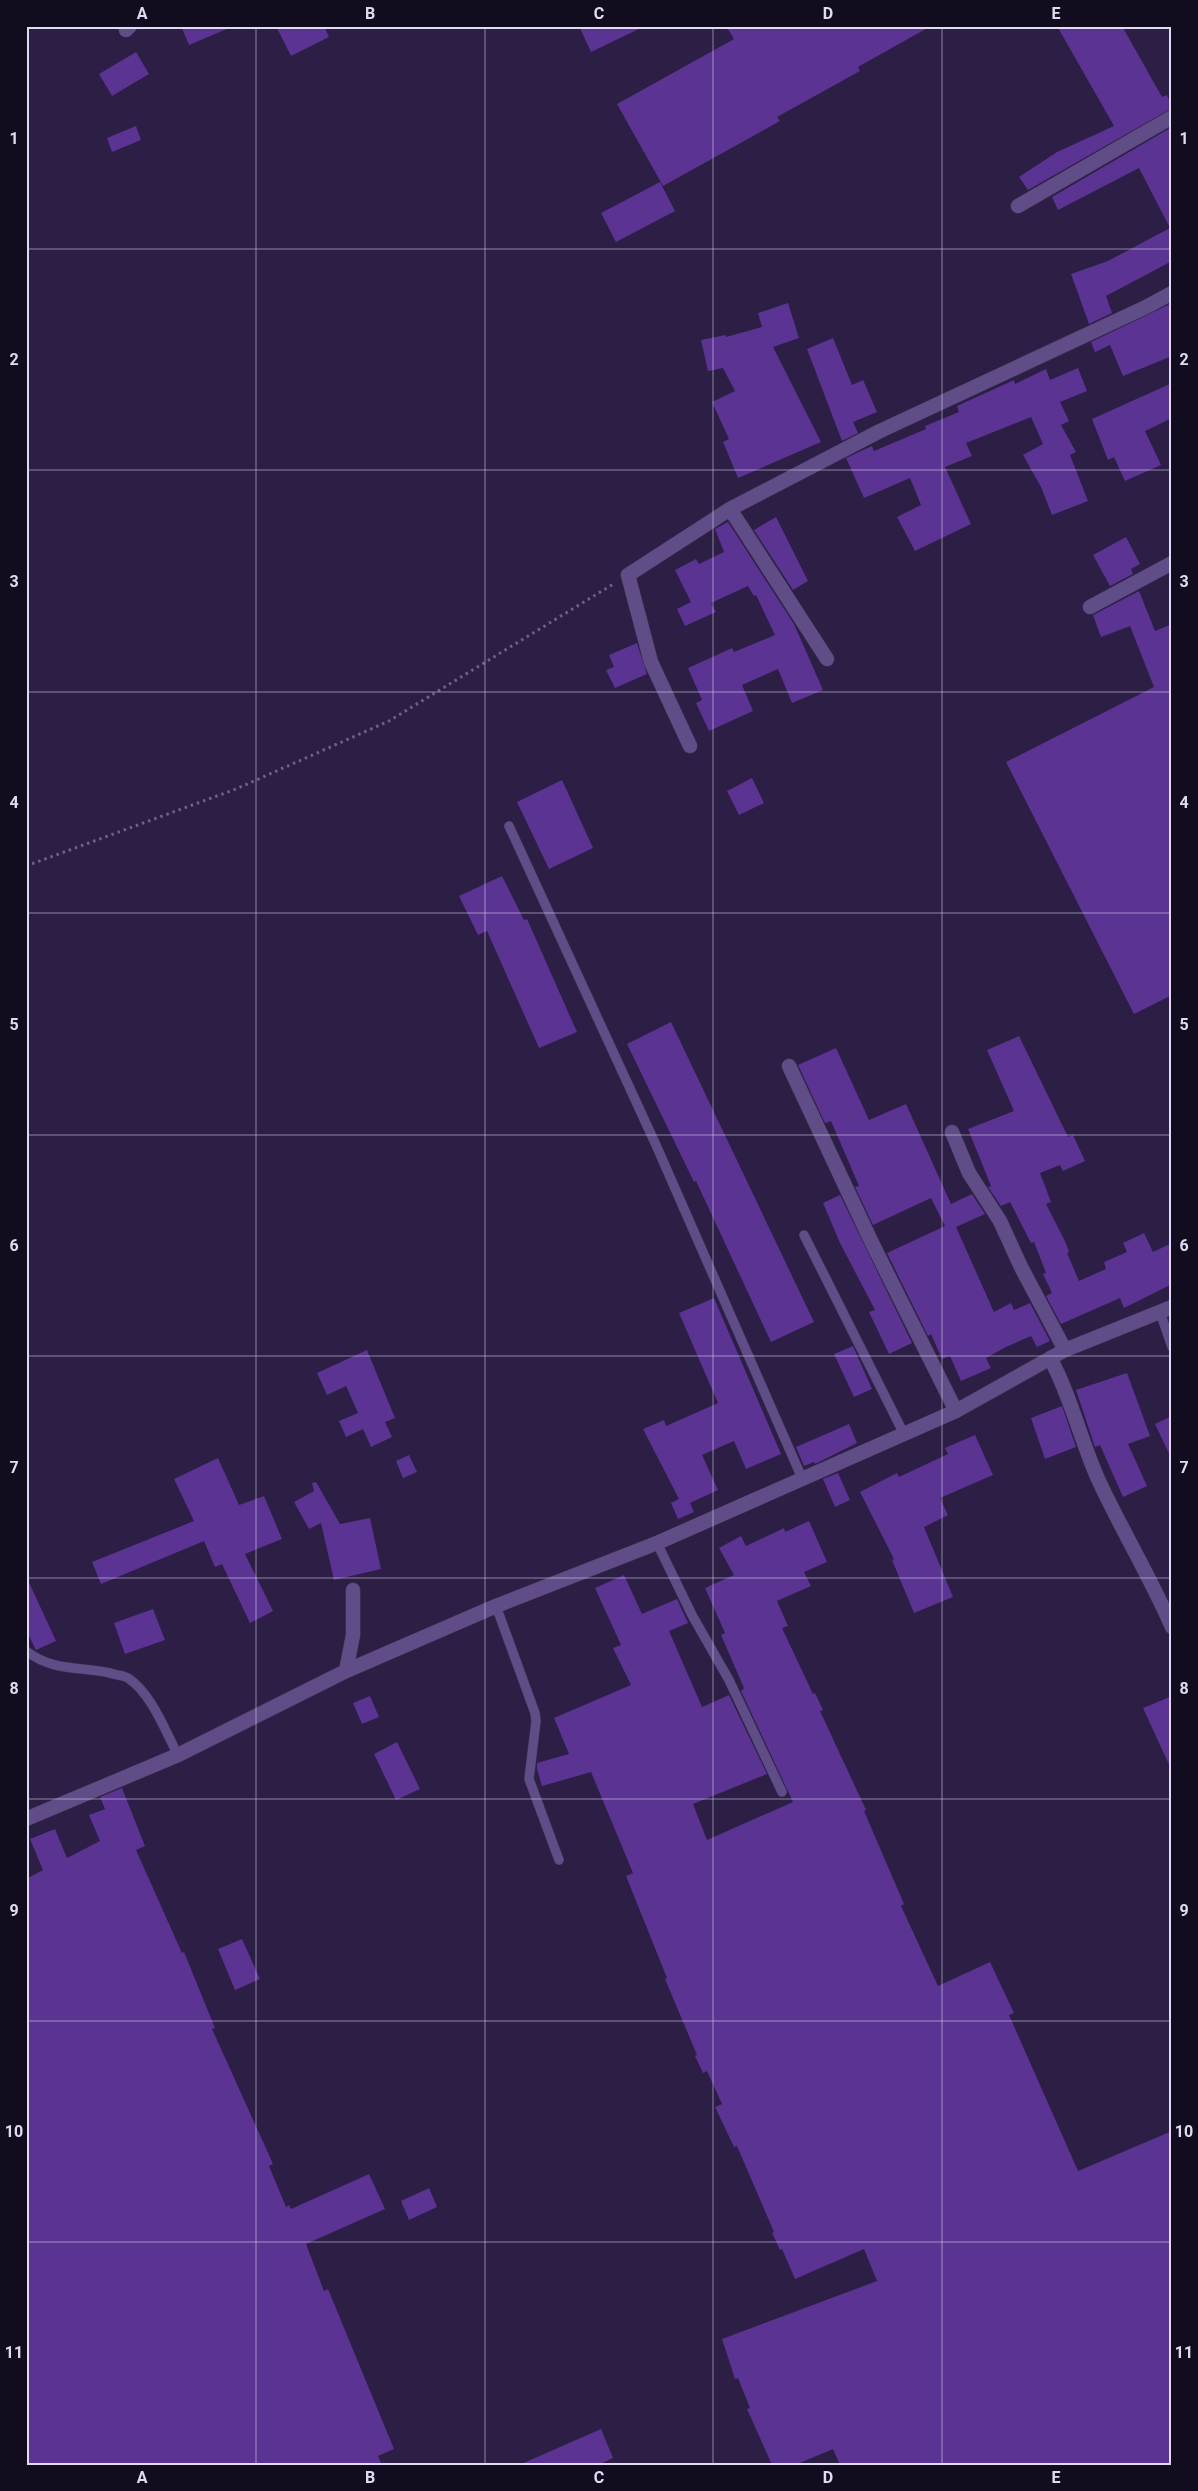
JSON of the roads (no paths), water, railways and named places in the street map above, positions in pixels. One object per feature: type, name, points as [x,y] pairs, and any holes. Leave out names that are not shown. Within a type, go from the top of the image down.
[{"type":"street","points":[[1018,206],[1172,117]]},
{"type":"street","points":[[690,746],[651,662],[628,574],[730,509],[880,430],[1146,307],[1172,293]]},
{"type":"street","points":[[730,509],[827,658]]},
{"type":"street","points":[[1090,607],[1172,563]]},
{"type":"street","points":[[789,1066],[872,1243],[956,1411]]},
{"type":"street","points":[[952,1132],[969,1173],[1000,1221],[1021,1267],[1064,1350]]},
{"type":"street","points":[[26,1819],[178,1755],[346,1671],[496,1606],[657,1543],[956,1411],[1064,1350],[1166,1310]]},
{"type":"street","points":[[1050,1358],[1060,1378],[1099,1482],[1130,1545],[1158,1593],[1172,1627]]},
{"type":"street","points":[[346,1671],[353,1635],[353,1590]]},
{"type":"lane","points":[[508,826],[656,1145],[802,1478]]},
{"type":"lane","points":[[804,1235],[904,1434]]},
{"type":"lane","points":[[1166,1310],[1172,1346]]},
{"type":"lane","points":[[657,1543],[692,1615],[729,1680],[782,1792]]},
{"type":"lane","points":[[496,1606],[535,1713],[536,1721],[529,1779],[559,1860]]},
{"type":"lane","points":[[26,1651],[40,1661],[57,1667],[97,1670],[128,1678],[145,1694],[178,1755]]}]
